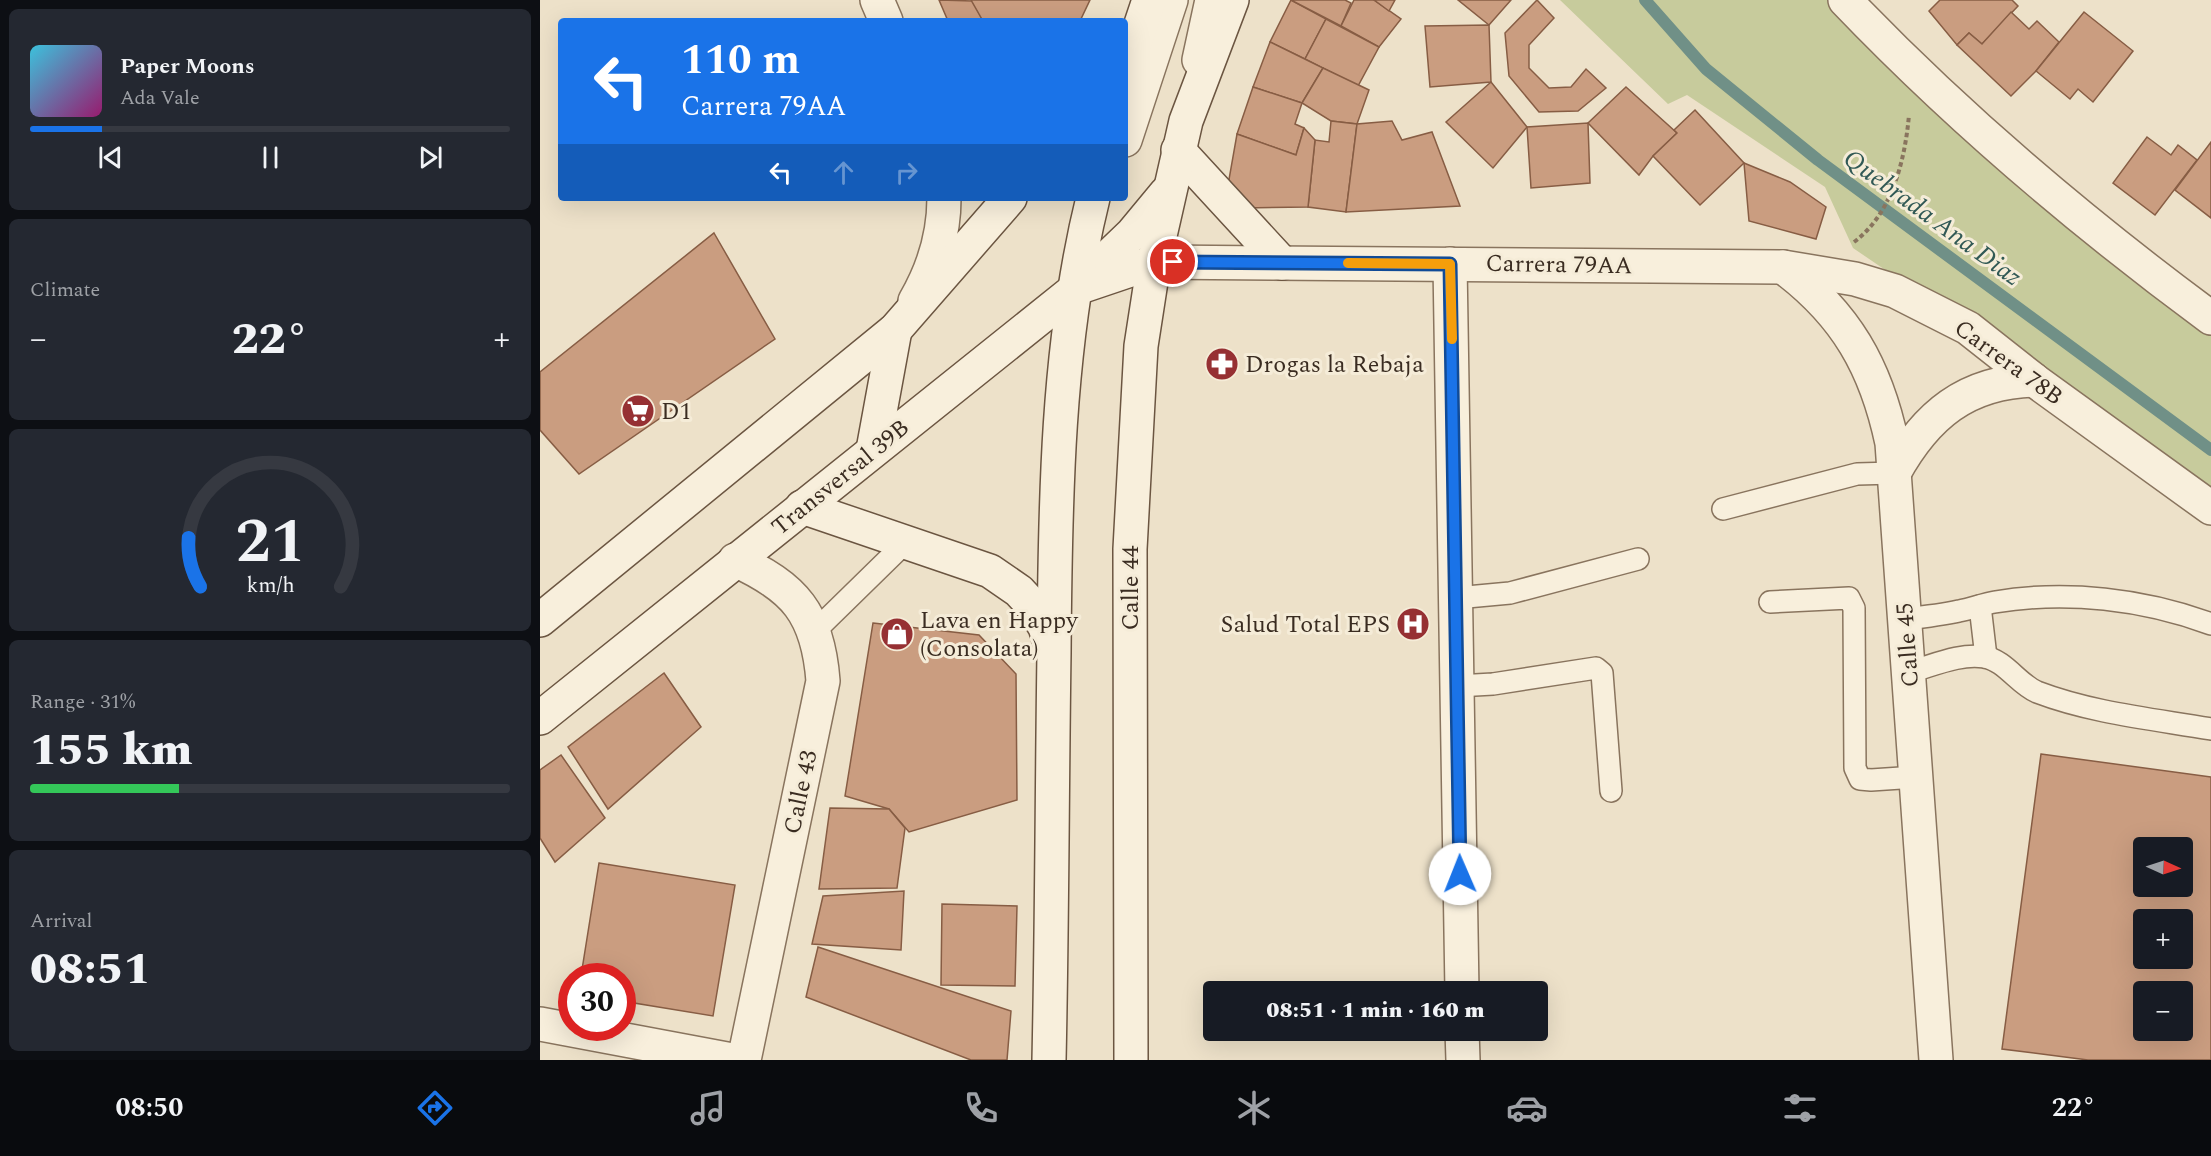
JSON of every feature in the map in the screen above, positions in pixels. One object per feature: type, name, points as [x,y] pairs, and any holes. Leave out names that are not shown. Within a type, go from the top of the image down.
[{"type":"street","points":[[877,0],[885,18]]},
{"type":"street","points":[[1128,59],[1149,0]]},
{"type":"street","points":[[1128,131],[1171,0]]},
{"type":"street","name":"Calle 44","points":[[1131,1060],[1130,549],[1141,346],[1154,262],[1212,0]]},
{"type":"street","name":"Calle 44","points":[[1182,135],[1232,0]]},
{"type":"street","points":[[1845,0],[1978,130],[2139,265],[2211,318]]},
{"type":"street","points":[[1182,135],[1282,262]]},
{"type":"street","points":[[1077,288],[1132,234],[1169,189]]},
{"type":"street","points":[[873,450],[896,330],[912,307],[929,274],[942,229],[944,201]]},
{"type":"street","points":[[540,620],[896,330],[1007,201]]},
{"type":"street","points":[[1050,1060],[1054,527],[1061,422],[1083,239],[1092,201]]},
{"type":"street","points":[[1077,288],[1105,201]]},
{"type":"street","name":"Carrera 79AA","points":[[1154,262],[1784,267]]},
{"type":"street","name":"Transversal 39B","points":[[540,718],[1077,288],[1154,262]]},
{"type":"street","points":[[1450,264],[1462,981]]},
{"type":"street","name":"Carrera 78B","points":[[1784,267],[1855,279],[1913,300],[1968,328],[2034,380],[2211,508]]},
{"type":"street","name":"Calle 45","points":[[1784,267],[1808,285],[1829,307],[1864,356],[1886,413],[1892,443],[1936,1060]]},
{"type":"street","points":[[1894,473],[1917,435],[1950,405],[1990,386],[2011,381],[2034,380]]},
{"type":"street","points":[[802,507],[973,563],[1005,580],[1031,604],[1045,627],[1054,653]]},
{"type":"street","name":"Calle 43","points":[[735,560],[767,574],[787,590],[803,609],[814,631],[821,655],[823,681],[744,1060]]},
{"type":"street","points":[[540,1024],[732,1060]]},
{"type":"street","points":[[1462,1041],[1462,1060]]},
{"type":"lane","points":[[1724,509],[1857,474],[1894,473]]},
{"type":"lane","points":[[814,631],[906,542]]},
{"type":"lane","points":[[1456,598],[1510,593],[1638,559]]},
{"type":"lane","points":[[1905,619],[1993,602],[2034,597],[2108,599],[2211,624]]},
{"type":"lane","points":[[1770,602],[1849,598],[1854,608],[1855,768],[1860,779],[1916,777]]},
{"type":"lane","points":[[1980,606],[1986,657]]},
{"type":"lane","points":[[1909,672],[1964,657],[1986,657],[2005,668],[2034,691],[2083,707],[2211,729]]},
{"type":"lane","points":[[1457,686],[1493,684],[1596,668],[1602,673],[1611,791]]},
{"type":"path","points":[[1880,215],[1898,177],[1907,137],[1913,67]]},
{"type":"green space","points":[[1560,0],[1835,0],[2211,326],[2211,492],[1853,248],[1825,187],[1687,95],[1668,104]]},
{"type":"building","points":[[939,0],[973,1],[982,18],[947,18]]},
{"type":"building","points":[[971,0],[1090,0],[1081,18],[981,18]]},
{"type":"building","points":[[1291,0],[1326,19],[1305,59],[1270,42]]},
{"type":"building","points":[[1291,0],[1345,0],[1351,3],[1341,26]]},
{"type":"building","points":[[1354,0],[1374,0],[1401,19],[1379,47],[1341,26]]},
{"type":"building","points":[[1374,0],[1395,0],[1389,11]]},
{"type":"building","points":[[1458,0],[1511,0],[1489,25]]},
{"type":"building","points":[[1537,0],[1554,18],[1529,45],[1529,68],[1549,88],[1571,87],[1586,69],[1606,88],[1578,111],[1539,112],[1509,76],[1505,33]]},
{"type":"building","points":[[1940,0],[2012,0],[2018,6],[1982,44],[1969,33],[1957,45],[1929,11]]},
{"type":"building","points":[[2011,12],[2029,29],[2037,21],[2059,42],[2036,71],[2011,96],[1957,45],[1969,33],[1982,44]]},
{"type":"building","points":[[2084,12],[2133,51],[2093,102],[2078,89],[2070,99],[2036,71]]},
{"type":"building","points":[[1326,19],[1379,47],[1358,86],[1305,59]]},
{"type":"building","points":[[1489,25],[1491,82],[1430,87],[1425,26]]},
{"type":"building","points":[[1270,42],[1323,68],[1302,103],[1253,87]]},
{"type":"building","points":[[1323,68],[1369,90],[1357,124],[1331,121],[1302,103]]},
{"type":"building","points":[[1491,82],[1527,127],[1493,168],[1446,122]]},
{"type":"building","points":[[1253,87],[1302,103],[1295,124],[1304,128],[1296,155],[1237,134]]},
{"type":"building","points":[[1626,87],[1677,133],[1653,156],[1639,175],[1588,123]]},
{"type":"building","points":[[1695,110],[1744,163],[1700,205],[1653,156],[1677,133],[1674,130]]},
{"type":"building","points":[[1331,121],[1357,124],[1346,212],[1308,207],[1315,140],[1329,142]]},
{"type":"building","points":[[1392,121],[1402,140],[1432,132],[1460,206],[1346,212],[1357,124]]},
{"type":"building","points":[[1588,123],[1590,183],[1531,188],[1527,127]]},
{"type":"building","points":[[1304,128],[1315,140],[1308,207],[1242,208],[1228,185],[1237,134],[1296,155]]},
{"type":"building","points":[[2147,137],[2171,155],[2178,145],[2197,160],[2155,215],[2113,183]]},
{"type":"building","points":[[2211,142],[2211,218],[2175,190]]},
{"type":"building","points":[[1744,163],[1790,182],[1826,207],[1816,239],[1749,221]]},
{"type":"building","points":[[714,233],[775,339],[579,474],[540,430],[540,372]]},
{"type":"building","points":[[873,623],[979,635],[1016,674],[1017,800],[909,832],[889,809],[845,796]]},
{"type":"building","points":[[664,673],[701,727],[608,809],[568,747]]},
{"type":"building","points":[[2041,754],[2211,777],[2211,1060],[2088,1060],[2002,1049]]},
{"type":"building","points":[[561,755],[605,818],[555,862],[540,838],[540,770]]},
{"type":"building","points":[[830,808],[889,809],[905,828],[897,888],[819,889]]},
{"type":"building","points":[[599,863],[735,885],[713,1016],[636,1003],[636,963],[583,963]]},
{"type":"building","points":[[904,891],[901,950],[812,944],[823,896]]},
{"type":"building","points":[[942,904],[1017,906],[1015,986],[941,985]]},
{"type":"building","points":[[818,947],[1011,1011],[1007,1060],[971,1060],[806,997]]},
{"type":"waterway","name":"Quebrada Ana Diaz","points":[[1645,0],[1706,69],[1818,160],[2211,450]]},
{"type":"slow traffic","points":[[1348,263],[1450,264],[1452,339]]},
{"type":"place","name":"Drogas la Rebaja","points":[[1222,364]]},
{"type":"place","name":"D1","points":[[638,411]]},
{"type":"place","name":"Salud Total EPS","points":[[1413,624]]},
{"type":"place","name":"Lava en Happy (Consolata)","points":[[897,634]]},
{"type":"route","points":[[1173,262],[1450,264],[1460,874]]}]
